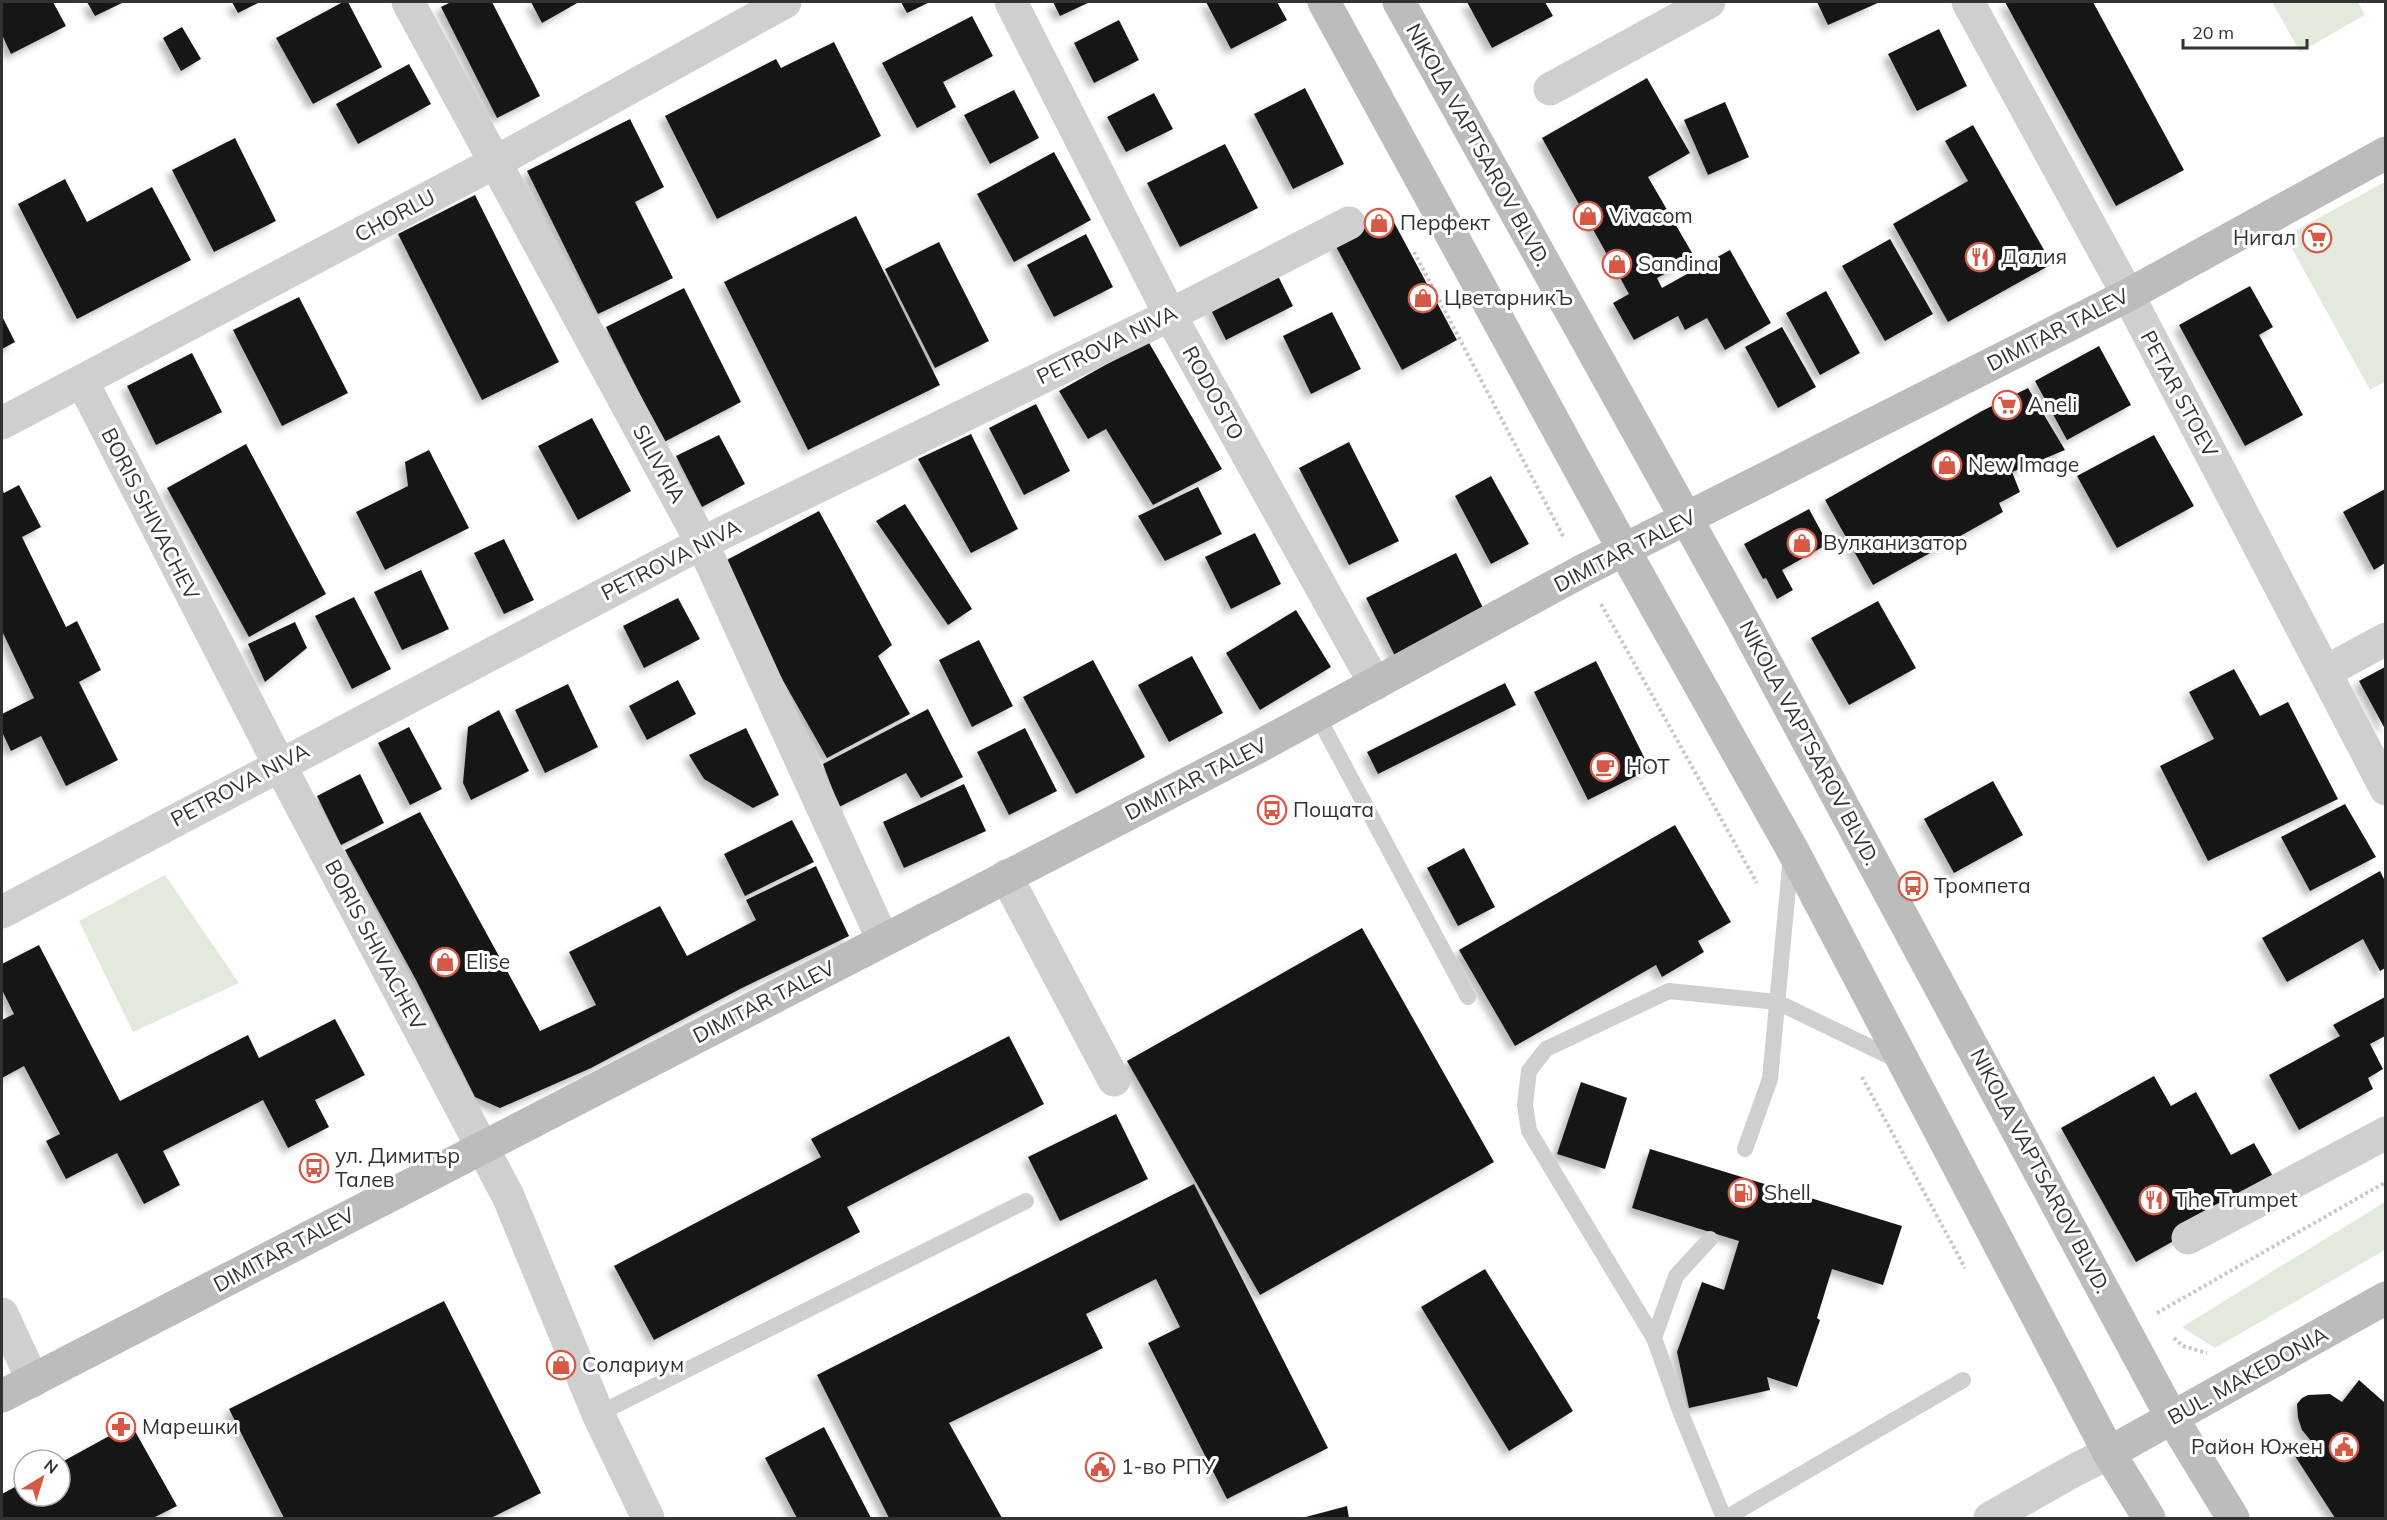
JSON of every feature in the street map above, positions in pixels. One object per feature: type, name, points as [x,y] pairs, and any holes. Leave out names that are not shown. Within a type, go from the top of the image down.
[{"type":"street","name":"SILIVRIA","points":[[408,2],[702,543],[883,940]]},
{"type":"street","name":"CHORLU","points":[[2,423],[494,163],[785,2]]},
{"type":"street","name":"RODOSTO","points":[[1011,2],[1170,315],[1375,684]]},
{"type":"street","points":[[1324,2],[1624,550],[1792,849],[2109,1453],[2149,1518]]},
{"type":"street","name":"NIKOLA VAPTSAROV BLVD.","points":[[1399,2],[1688,519],[2172,1418],[2233,1518]]},
{"type":"street","points":[[1550,89],[1709,2]]},
{"type":"street","name":"PETAR STOEV","points":[[1968,2],[2128,295],[2385,789]]},
{"type":"street","name":"DIMITAR TALEV","points":[[2,1396],[1317,715],[1521,603],[2128,295],[2385,153]]},
{"type":"street","name":"PETROVA NIVA","points":[[2,912],[702,543],[1170,315],[1349,224]]},
{"type":"street","name":"BORIS SHIVACHEV","points":[[82,381],[279,764],[508,1196],[598,1414],[648,1518]]},
{"type":"street","points":[[2325,672],[2385,639]]},
{"type":"street","points":[[1006,876],[1114,1080]]},
{"type":"street","points":[[2188,1238],[2385,1133]]},
{"type":"street","name":"BUL. MAKEDONIA","points":[[2109,1453],[2385,1298]]},
{"type":"street","points":[[2,1314],[33,1381]]},
{"type":"street","points":[[1990,1518],[2109,1453]]},
{"type":"lane","points":[[1317,715],[1468,997]]},
{"type":"lane","points":[[1745,1149],[1770,1078],[1792,849]]},
{"type":"lane","points":[[1905,1064],[1777,1002],[1669,991],[1546,1049],[1529,1071],[1525,1106],[1528,1131],[1654,1338],[1680,1412],[1725,1518],[1963,1380]]},
{"type":"lane","points":[[598,1414],[1026,1202]]},
{"type":"lane","points":[[1654,1338],[1676,1276],[1710,1239]]},
{"type":"path","points":[[1410,245],[1555,520]]},
{"type":"path","points":[[2153,1316],[2385,1182]]},
{"type":"path","points":[[2168,1331],[2183,1346],[2210,1354]]},
{"type":"shaded area","points":[[2272,2],[2358,2],[2365,15],[2300,52]]},
{"type":"shaded area","points":[[2385,182],[2385,382],[2370,390],[2285,236]]},
{"type":"shaded area","points":[[165,875],[239,983],[133,1032],[79,921]]},
{"type":"shaded area","points":[[2385,1202],[2385,1250],[2215,1348],[2182,1327]]},
{"type":"building","points":[[2,2],[53,2],[66,26],[11,54],[2,35]]},
{"type":"building","points":[[87,2],[124,2],[95,16]]},
{"type":"building","points":[[232,2],[260,2],[238,13]]},
{"type":"building","points":[[343,2],[348,2],[382,67],[313,104],[276,38]]},
{"type":"building","points":[[451,2],[492,2],[540,96],[497,118],[441,7]]},
{"type":"building","points":[[531,2],[579,2],[542,23]]},
{"type":"building","points":[[901,2],[930,2],[907,13]]},
{"type":"building","points":[[1053,2],[1090,2],[1060,16]]},
{"type":"building","points":[[1206,2],[1277,2],[1287,20],[1231,49]]},
{"type":"building","points":[[1467,2],[1545,2],[1553,16],[1492,48]]},
{"type":"building","points":[[1817,2],[1880,2],[1828,25]]},
{"type":"building","points":[[2005,2],[2093,2],[2184,170],[2116,206]]},
{"type":"building","points":[[972,16],[993,56],[943,82],[956,107],[917,128],[882,63]]},
{"type":"building","points":[[1119,20],[1139,60],[1094,83],[1074,43]]},
{"type":"building","points":[[182,27],[201,59],[181,71],[163,38]]},
{"type":"building","points":[[1939,29],[1967,86],[1917,111],[1888,54]]},
{"type":"building","points":[[834,42],[881,136],[717,219],[665,116],[776,59],[781,68]]},
{"type":"building","points":[[409,64],[431,104],[358,144],[336,104]]},
{"type":"building","points":[[1647,78],[1690,153],[1648,177],[1695,258],[1657,278],[1662,288],[1730,250],[1771,323],[1725,350],[1707,318],[1685,330],[1678,316],[1634,340],[1613,303],[1629,294],[1542,138]]},
{"type":"building","points":[[1305,88],[1344,164],[1293,189],[1254,114]]},
{"type":"building","points":[[1014,90],[1039,138],[990,164],[964,115]]},
{"type":"building","points":[[1154,93],[1173,129],[1126,152],[1107,117]]},
{"type":"building","points":[[1725,102],[1749,157],[1708,175],[1684,120]]},
{"type":"building","points":[[630,119],[664,187],[635,202],[673,278],[598,314],[527,171]]},
{"type":"building","name":"Далия","points":[[1973,125],[2052,264],[1948,322],[1893,224],[1968,181],[1945,141]]},
{"type":"building","points":[[235,138],[276,221],[214,252],[172,170]]},
{"type":"building","points":[[1225,144],[1258,208],[1180,247],[1147,183]]},
{"type":"building","points":[[1054,152],[1091,220],[1014,262],[977,194]]},
{"type":"building","points":[[65,179],[87,222],[152,187],[191,260],[77,319],[18,204]]},
{"type":"building","points":[[475,195],[559,362],[482,400],[398,234]]},
{"type":"building","points":[[1388,211],[1457,340],[1402,370],[1333,241]]},
{"type":"building","points":[[856,216],[940,385],[808,450],[724,282]]},
{"type":"building","points":[[1086,234],[1113,287],[1054,317],[1027,265]]},
{"type":"building","points":[[1890,239],[1933,314],[1885,341],[1842,266]]},
{"type":"building","points":[[939,242],[989,341],[935,368],[885,269]]},
{"type":"building","points":[[1277,274],[1293,306],[1226,340],[1210,308]]},
{"type":"building","points":[[2250,286],[2273,327],[2259,335],[2303,415],[2245,446],[2179,325]]},
{"type":"building","points":[[684,288],[741,402],[664,442],[606,327]]},
{"type":"building","points":[[1826,291],[1860,353],[1820,375],[1786,313]]},
{"type":"building","points":[[299,297],[348,393],[282,426],[233,330]]},
{"type":"building","points":[[1332,312],[1361,369],[1311,394],[1283,336]]},
{"type":"building","points":[[2,316],[15,342],[2,349]]},
{"type":"building","points":[[1782,327],[1816,387],[1778,408],[1745,347]]},
{"type":"building","points":[[1148,341],[1222,469],[1153,505],[1106,429],[1088,439],[1059,391]]},
{"type":"building","points":[[2099,346],[2131,405],[2067,440],[2035,381]]},
{"type":"building","points":[[192,353],[222,412],[156,445],[127,386]]},
{"type":"building","points":[[2028,388],[2065,450],[2012,472],[2020,492],[1999,503],[2003,512],[1873,585],[1825,500],[1982,411]]},
{"type":"building","points":[[1036,404],[1070,471],[1024,495],[989,428]]},
{"type":"building","points":[[592,418],[631,491],[578,520],[538,446]]},
{"type":"building","points":[[971,434],[1018,529],[971,553],[918,459]]},
{"type":"building","points":[[719,435],[745,484],[702,507],[676,456]]},
{"type":"building","points":[[2154,435],[2194,506],[2117,548],[2077,476]]},
{"type":"building","points":[[1349,442],[1399,541],[1349,565],[1299,468]]},
{"type":"building","points":[[246,444],[326,594],[249,637],[167,488]]},
{"type":"building","points":[[429,450],[469,528],[385,570],[356,512],[408,486],[405,462]]},
{"type":"building","points":[[1491,476],[1529,544],[1491,564],[1455,496]]},
{"type":"building","points":[[19,485],[41,527],[22,537],[66,627],[77,621],[101,670],[79,682],[118,760],[66,786],[41,736],[11,751],[2,732],[2,714],[34,698],[2,631],[2,489],[4,493]]},
{"type":"building","points":[[1198,487],[1222,534],[1165,561],[1138,516]]},
{"type":"building","points":[[2385,489],[2385,563],[2374,570],[2343,512]]},
{"type":"building","points":[[905,504],[972,609],[948,625],[876,521]]},
{"type":"building","points":[[1809,509],[1828,544],[1782,570],[1793,590],[1777,599],[1744,544]]},
{"type":"building","points":[[819,511],[892,645],[878,656],[910,714],[827,758],[752,626],[723,562]]},
{"type":"building","points":[[1255,533],[1281,584],[1231,609],[1205,557]]},
{"type":"building","points":[[504,539],[534,600],[504,614],[474,553]]},
{"type":"building","points":[[1456,553],[1488,618],[1398,662],[1366,598]]},
{"type":"building","points":[[421,570],[449,629],[402,650],[374,592]]},
{"type":"building","points":[[354,597],[391,669],[352,689],[315,616]]},
{"type":"building","points":[[678,598],[700,639],[644,668],[623,626]]},
{"type":"building","points":[[1878,601],[1916,668],[1849,705],[1811,638]]},
{"type":"building","points":[[1296,610],[1331,667],[1260,710],[1226,653]]},
{"type":"building","points":[[295,622],[307,648],[265,682],[248,644]]},
{"type":"building","points":[[979,640],[1013,706],[972,727],[939,660]]},
{"type":"building","points":[[1192,656],[1223,713],[1169,742],[1138,685]]},
{"type":"building","points":[[1093,660],[1145,757],[1076,794],[1023,697]]},
{"type":"building","points":[[1596,661],[1650,769],[1588,800],[1534,692]]},
{"type":"building","points":[[2385,667],[2385,729],[2359,681]]},
{"type":"building","points":[[2234,669],[2260,716],[2288,702],[2338,799],[2208,861],[2160,766],[2214,739],[2189,692]]},
{"type":"building","points":[[678,680],[696,714],[647,740],[629,706]]},
{"type":"building","points":[[1505,683],[1516,705],[1378,774],[1367,752]]},
{"type":"building","points":[[568,684],[598,747],[545,773],[515,710]]},
{"type":"building","points":[[928,709],[963,777],[921,798],[906,773],[839,807],[823,764]]},
{"type":"building","points":[[499,710],[529,771],[471,800],[463,783],[468,727]]},
{"type":"building","points":[[409,727],[442,789],[410,805],[378,743]]},
{"type":"building","points":[[746,728],[779,795],[753,808],[704,779],[689,755]]},
{"type":"building","points":[[1025,728],[1057,791],[1009,815],[977,752]]},
{"type":"building","points":[[360,774],[384,823],[341,845],[317,796]]},
{"type":"building","points":[[1993,781],[2023,835],[1954,873],[1924,819]]},
{"type":"building","points":[[964,784],[986,831],[904,868],[883,822]]},
{"type":"building","points":[[2345,804],[2376,857],[2310,891],[2281,837]]},
{"type":"building","points":[[420,812],[540,1031],[596,1005],[569,952],[660,906],[687,956],[756,920],[746,900],[816,866],[849,936],[740,989],[591,1068],[500,1108],[475,1097],[416,980],[345,850]]},
{"type":"building","points":[[792,820],[814,862],[745,896],[724,854]]},
{"type":"building","points":[[1675,825],[1731,922],[1698,941],[1704,952],[1662,977],[1656,965],[1515,1046],[1459,950]]},
{"type":"building","points":[[1464,848],[1495,907],[1458,926],[1427,868]]},
{"type":"building","points":[[2380,871],[2385,881],[2385,968],[2380,971],[2363,939],[2287,982],[2262,938]]},
{"type":"building","points":[[1362,928],[1494,1162],[1260,1295],[1127,1061]]},
{"type":"building","points":[[39,945],[120,1101],[248,1035],[259,1058],[335,1019],[365,1075],[315,1100],[329,1127],[288,1148],[263,1100],[163,1151],[180,1185],[144,1204],[117,1153],[66,1179],[46,1141],[60,1134],[24,1066],[2,1078],[2,1020],[14,1014],[2,990],[2,964]]},
{"type":"building","points":[[2385,997],[2385,1036],[2370,1044],[2383,1069],[2368,1078],[2373,1089],[2299,1130],[2269,1075],[2340,1036],[2333,1025]]},
{"type":"building","points":[[1009,1036],[1044,1104],[847,1207],[860,1232],[654,1340],[614,1266],[821,1157],[811,1139]]},
{"type":"building","points":[[2154,1076],[2171,1106],[2196,1092],[2231,1155],[2254,1143],[2275,1180],[2254,1196],[2136,1262],[2061,1128]]},
{"type":"building","points":[[1581,1082],[1627,1098],[1605,1169],[1557,1154]]},
{"type":"building","points":[[1116,1114],[1148,1179],[1060,1221],[1028,1157]]},
{"type":"building","points":[[1650,1149],[1902,1226],[1883,1285],[1832,1269],[1817,1318],[1820,1320],[1797,1387],[1767,1377],[1770,1390],[1689,1408],[1677,1352],[1702,1282],[1724,1290],[1739,1241],[1632,1208]]},
{"type":"building","points":[[1194,1184],[1328,1448],[1227,1499],[1148,1343],[1180,1327],[1156,1279],[1086,1314],[1103,1348],[949,1423],[1002,1518],[889,1518],[817,1375]]},
{"type":"building","points":[[1485,1269],[1573,1411],[1509,1451],[1421,1307]]},
{"type":"building","points":[[444,1301],[541,1493],[491,1518],[284,1518],[229,1409]]},
{"type":"building","name":"Район Южен","points":[[2359,1380],[2385,1403],[2385,1518],[2335,1518],[2293,1453],[2311,1441],[2302,1430],[2298,1418],[2297,1404],[2302,1398],[2308,1395],[2330,1394],[2342,1402]]},
{"type":"building","points":[[131,1424],[177,1506],[153,1518],[2,1518],[2,1494],[12,1489],[12,1508],[72,1508],[72,1456]]},
{"type":"building","points":[[824,1427],[871,1518],[797,1518],[765,1458]]},
{"type":"building","points":[[1347,1506],[1349,1518],[1302,1518]]},
{"type":"place","name":"Vivacom","points":[[1588,216]]},
{"type":"place","name":"Перфект","points":[[1379,223]]},
{"type":"place","name":"Нигал","points":[[2317,238]]},
{"type":"place","name":"Далия","points":[[1980,257]]},
{"type":"place","name":"Sandina","points":[[1617,264]]},
{"type":"place","name":"ЦветарникЪ","points":[[1423,298]]},
{"type":"place","name":"Aneli","points":[[2007,405]]},
{"type":"place","name":"New Image","points":[[1947,465]]},
{"type":"place","name":"Вулканизатор","points":[[1802,543]]},
{"type":"place","name":"HOT","points":[[1605,767]]},
{"type":"place","name":"Пощата","points":[[1272,810]]},
{"type":"place","name":"Тромпета","points":[[1913,886]]},
{"type":"place","name":"Elise","points":[[445,962]]},
{"type":"place","name":"ул. Димитър Талев","points":[[314,1168]]},
{"type":"place","name":"Shell","points":[[1743,1193]]},
{"type":"place","name":"The Trumpet","points":[[2154,1200]]},
{"type":"place","name":"Солариум","points":[[561,1365]]},
{"type":"place","name":"Марешки","points":[[121,1427]]},
{"type":"place","name":"Район Южен","points":[[2344,1447]]},
{"type":"place","name":"1-во РПУ","points":[[1100,1467]]}]
